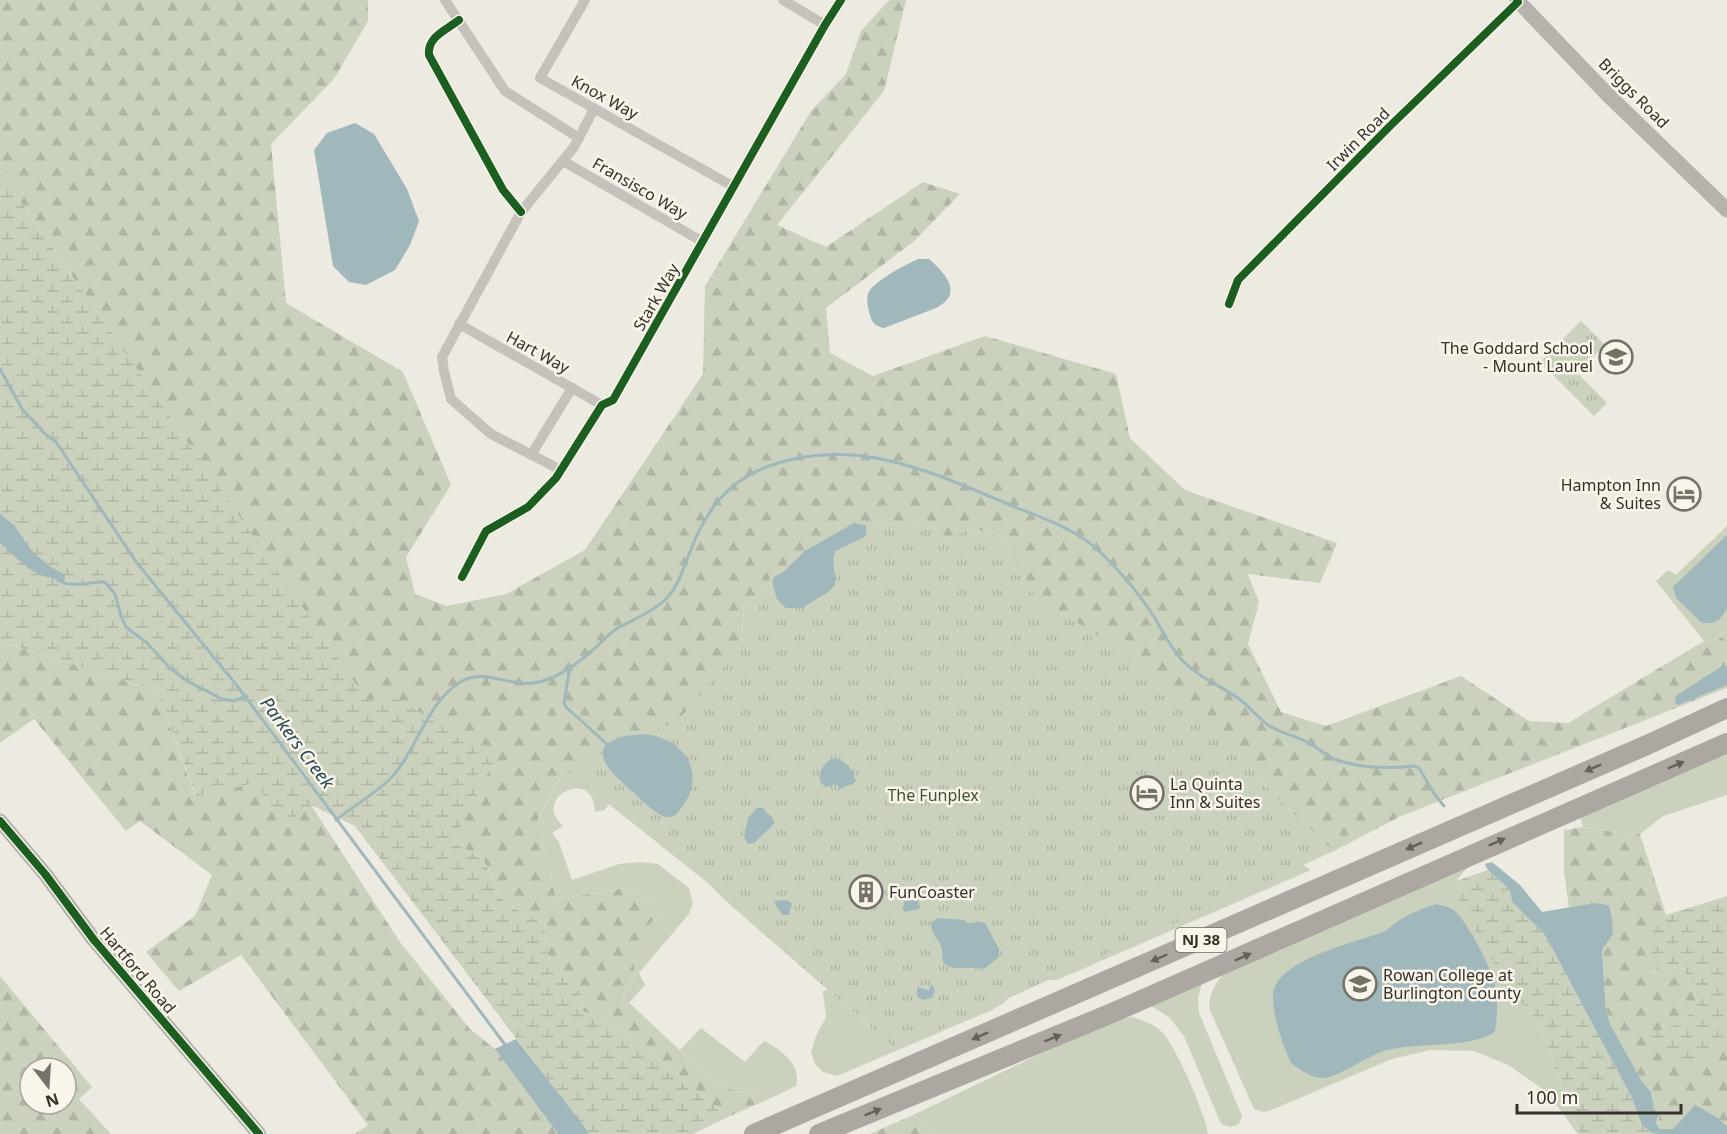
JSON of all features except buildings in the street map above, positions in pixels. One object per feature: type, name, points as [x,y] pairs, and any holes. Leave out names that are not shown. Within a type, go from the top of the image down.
[{"type":"highway","name":"NJ 38","points":[[754,1134],[1727,708]]},
{"type":"highway","name":"NJ 38","points":[[819,1134],[1123,1009],[1727,742]]},
{"type":"street","points":[[445,0],[506,91],[579,138]]},
{"type":"street","name":"Knox Way","points":[[585,0],[540,78],[734,187]]},
{"type":"street","points":[[783,0],[825,25]]},
{"type":"street","name":"Stark Way","points":[[462,577],[486,531],[528,507],[556,478],[602,405],[613,399],[841,0]]},
{"type":"street","name":"Briggs Road","points":[[1517,1],[1727,210]]},
{"type":"street","name":"Irwin Road","points":[[1229,304],[1238,280],[1517,1]]},
{"type":"street","points":[[459,20],[432,40],[428,47],[429,55],[503,190],[521,212]]},
{"type":"street","points":[[561,470],[491,434],[451,399],[442,357],[521,212],[574,147],[594,109]]},
{"type":"street","name":"Fransisco Way","points":[[562,161],[703,242]]},
{"type":"street","name":"Hart Way","points":[[459,324],[602,405]]},
{"type":"street","points":[[531,455],[572,388]]},
{"type":"street","name":"Hartford Road","points":[[0,821],[45,874],[94,940],[113,959],[259,1134]]},
{"type":"green space","points":[[0,0],[368,0],[368,21],[334,79],[271,144],[286,303],[403,372],[451,485],[406,557],[415,594],[447,606],[506,594],[585,550],[703,374],[705,286],[811,111],[846,74],[861,31],[889,0],[906,0],[884,91],[777,225],[826,247],[923,182],[960,194],[913,242],[826,308],[830,353],[873,376],[985,336],[1116,374],[1130,438],[1185,490],[1337,543],[1320,583],[1248,574],[1259,602],[1248,644],[1281,712],[1326,726],[1461,676],[1529,721],[1568,723],[1704,641],[1721,637],[1727,641],[1727,688],[1401,816],[1334,851],[1280,801],[1256,773],[1064,614],[1042,610],[1003,537],[973,528],[947,538],[922,521],[866,525],[854,523],[772,582],[744,607],[741,646],[678,721],[632,736],[603,755],[565,769],[538,818],[556,899],[627,888],[664,910],[645,929],[647,948],[633,961],[635,974],[623,997],[715,1083],[739,1092],[771,1098],[728,1117],[629,1035],[583,1011],[581,994],[549,963],[544,924],[504,903],[483,859],[453,842],[367,701],[0,172]]},
{"type":"green space","points":[[0,172],[367,700],[393,697],[497,755],[453,842],[483,859],[504,903],[544,924],[549,963],[581,994],[583,1011],[629,1035],[728,1117],[693,1134],[589,1134],[355,826],[311,805],[284,824],[255,783],[196,796],[157,691],[0,641]]},
{"type":"green space","points":[[1581,321],[1605,345],[1577,373],[1607,403],[1594,416],[1540,362]]},
{"type":"green space","points":[[922,521],[702,878],[609,804],[605,810],[595,812],[592,798],[585,791],[576,789],[567,791],[554,805],[555,815],[563,826],[552,833],[559,842],[572,880],[619,864],[641,862],[658,864],[689,888],[693,903],[689,914],[639,973],[645,985],[629,1003],[623,997],[635,974],[633,961],[645,929],[664,910],[627,888],[556,899],[538,819],[565,769],[654,735],[642,734],[678,721],[741,646],[744,607],[772,582],[866,535],[866,525]]},
{"type":"green space","name":"The Funplex","points":[[922,521],[947,538],[973,528],[1003,537],[1042,609],[1064,614],[1100,637],[1256,773],[1280,801],[1334,851],[896,1049],[708,883],[565,769],[678,721],[741,646],[771,575],[842,525],[871,526]]},
{"type":"green space","points":[[1727,526],[1727,641],[1721,637],[1704,641],[1656,581],[1668,570],[1676,575]]},
{"type":"green space","points":[[0,641],[157,691],[195,795],[255,783],[311,805],[400,942],[470,1029],[495,1049],[558,1134],[355,1134],[368,1125],[241,955],[179,991],[146,952],[195,916],[212,875],[140,821],[126,831],[34,719],[0,743]]},
{"type":"green space","points":[[1727,752],[1727,795],[1663,816],[1640,834],[1583,827],[1580,817]]},
{"type":"green space","points":[[1583,827],[1640,834],[1666,915],[1653,930],[1651,973],[1682,965],[1697,999],[1685,1021],[1646,1037],[1727,1042],[1727,1126],[1715,1116],[1673,1129],[1660,1129],[1656,1123],[1659,1118],[1658,1112],[1654,1109],[1651,1092],[1633,1067],[1606,1012],[1602,950],[1613,934],[1609,905],[1595,903],[1569,908],[1564,872],[1564,830]]},
{"type":"green space","points":[[1292,857],[1311,870],[1057,980],[1047,980]]},
{"type":"green space","points":[[1473,861],[1456,881],[1515,999],[1529,1008],[1546,1040],[1565,1099],[1580,1134],[1547,1092],[1508,1065],[1474,1051],[1430,1050],[1392,1059],[1269,1111],[1262,1112],[1254,1109],[1209,1008],[1212,991],[1221,977],[1230,969]]},
{"type":"green space","points":[[1488,870],[1510,890],[1512,902],[1544,934],[1631,1096],[1642,1125],[1658,1134],[1580,1134],[1565,1099],[1546,1040],[1529,1008],[1515,999],[1460,903],[1456,881]]},
{"type":"green space","points":[[1727,896],[1727,1042],[1694,1064],[1670,1054],[1645,1036],[1685,1021],[1697,999],[1682,965],[1650,973],[1653,930],[1666,915]]},
{"type":"green space","points":[[0,976],[66,1056],[18,1056],[18,1116],[78,1116],[78,1070],[92,1087],[79,1099],[111,1134],[0,1134]]},
{"type":"green space","points":[[1202,982],[1198,999],[1199,1013],[1242,1116],[1239,1124],[1230,1127],[1221,1124],[1184,1036],[1169,1017],[1149,1005]]},
{"type":"green space","points":[[827,989],[869,1026],[1013,992],[1004,1003],[992,1010],[837,1076],[823,1072],[815,1064],[811,1052],[826,1017],[823,992]]},
{"type":"green space","points":[[1133,1017],[1156,1027],[1167,1039],[1189,1082],[1207,1126],[1208,1134],[938,1134],[913,1115],[1113,1019]]},
{"type":"green space","points":[[701,1028],[745,1062],[765,1041],[789,1059],[796,1072],[796,1086],[771,1098],[739,1092],[715,1083],[680,1050]]},
{"type":"green space","points":[[913,1115],[938,1134],[870,1134]]},
{"type":"water","points":[[355,123],[374,134],[407,189],[419,221],[410,245],[395,270],[366,285],[349,282],[333,266],[314,150],[327,133]]},
{"type":"water","points":[[918,259],[929,259],[946,277],[951,290],[949,297],[936,308],[884,328],[876,325],[869,312],[868,292],[886,276]]},
{"type":"water","points":[[0,514],[14,525],[31,550],[49,566],[64,574],[65,581],[36,572],[23,564],[0,543]]},
{"type":"water","points":[[854,523],[866,525],[866,535],[835,551],[833,560],[835,585],[802,608],[786,608],[777,599],[772,582],[774,577],[783,572],[805,551]]},
{"type":"water","points":[[1727,535],[1727,609],[1720,619],[1712,623],[1702,623],[1676,598],[1673,587]]},
{"type":"water","points":[[1722,666],[1727,666],[1727,685],[1678,705],[1675,703],[1676,696]]},
{"type":"water","points":[[642,734],[671,742],[688,760],[692,772],[692,785],[688,798],[672,817],[657,813],[619,780],[606,765],[603,757],[603,750],[608,743],[622,737]]},
{"type":"water","points":[[836,759],[849,766],[857,779],[854,783],[841,789],[836,784],[826,787],[820,781],[821,770],[826,763]]},
{"type":"water","points":[[757,808],[763,808],[773,819],[774,824],[754,843],[748,844],[744,837],[748,818]]},
{"type":"water","points":[[1492,862],[1520,885],[1542,912],[1595,903],[1609,905],[1613,934],[1602,950],[1606,1012],[1611,1026],[1642,1082],[1651,1092],[1654,1109],[1659,1114],[1656,1123],[1660,1129],[1673,1129],[1695,1105],[1727,1126],[1727,1134],[1658,1134],[1642,1125],[1631,1096],[1544,934],[1512,902],[1510,890],[1488,870],[1485,864]]},
{"type":"water","points":[[907,899],[918,901],[919,909],[904,912],[904,901]]},
{"type":"water","points":[[789,901],[792,904],[789,915],[782,915],[774,902]]},
{"type":"water","points":[[1437,904],[1453,910],[1460,917],[1486,960],[1496,989],[1495,1032],[1472,1041],[1387,1050],[1324,1078],[1310,1075],[1291,1063],[1284,1047],[1273,1004],[1276,984],[1286,973],[1316,955],[1383,932],[1407,916]]},
{"type":"water","points":[[938,918],[965,920],[965,923],[976,921],[985,923],[999,949],[999,957],[985,968],[954,968],[946,965],[942,960],[942,948],[933,933],[931,923]]},
{"type":"water","points":[[931,985],[935,991],[932,998],[923,1000],[917,997],[917,987],[929,990]]},
{"type":"water","points":[[516,1039],[589,1134],[558,1134],[495,1049]]},
{"type":"waterway","name":"Parkers Creek","points":[[0,369],[22,409],[45,434],[56,442],[137,563],[238,687],[506,1046]]},
{"type":"waterway","points":[[336,820],[390,779],[400,767],[440,701],[462,681],[479,676],[525,684],[550,679],[565,671],[587,655],[614,630],[660,605],[670,595],[677,584],[696,537],[711,511],[719,500],[741,480],[769,466],[801,457],[832,454],[862,456],[922,470],[1069,530],[1091,544],[1120,572],[1149,609],[1177,654],[1188,666],[1238,698],[1268,725],[1306,741],[1328,756],[1344,762],[1384,768],[1414,766],[1419,768],[1444,806]]},
{"type":"waterway","points":[[58,580],[69,584],[105,582],[115,594],[126,627],[146,642],[171,669],[189,682],[222,699],[234,701],[245,697]]},
{"type":"waterway","points":[[570,666],[564,703],[609,746]]},
{"type":"cycle path","points":[[462,577],[486,531],[528,507],[556,478],[602,405],[613,400],[841,0]]},
{"type":"cycle path","points":[[1229,304],[1238,280],[1388,128],[1518,2],[1517,0]]},
{"type":"cycle path","points":[[459,20],[434,39],[429,55],[503,190],[521,212]]},
{"type":"cycle path","points":[[0,821],[45,874],[94,940],[259,1134]]},
{"type":"place","name":"The Goddard School - Mount Laurel","points":[[1616,357]]},
{"type":"place","name":"Hampton Inn & Suites","points":[[1684,494]]},
{"type":"place","name":"La Quinta Inn & Suites","points":[[1147,793]]},
{"type":"place","name":"FunCoaster","points":[[866,892]]},
{"type":"place","name":"Rowan College at Burlington County","points":[[1360,984]]}]
